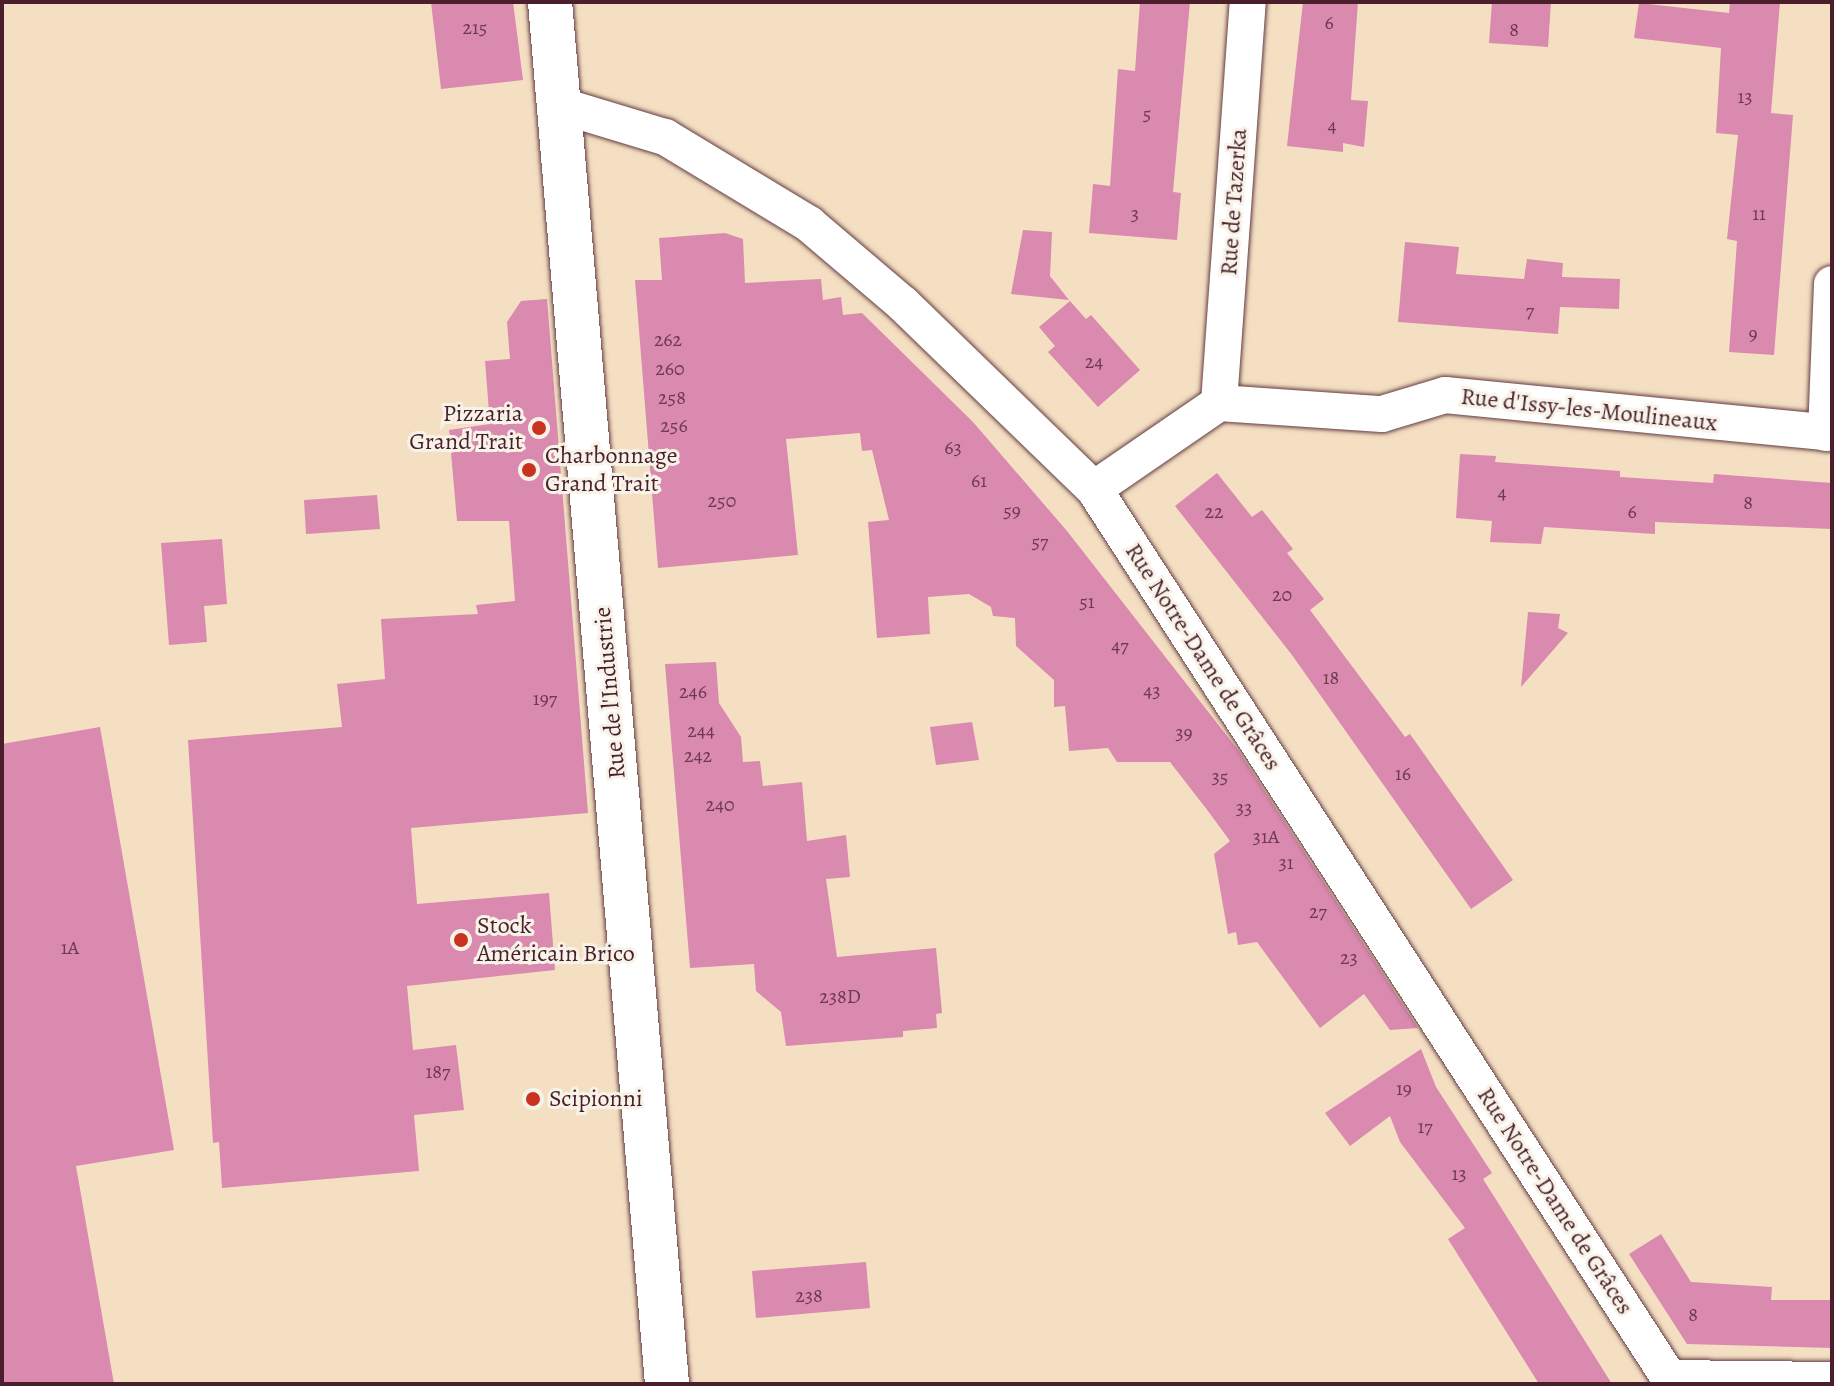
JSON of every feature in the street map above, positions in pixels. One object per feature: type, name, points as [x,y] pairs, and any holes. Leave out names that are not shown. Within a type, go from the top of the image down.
[{"type":"main road","name":"Rue de l'Industrie","points":[[550,2],[562,106],[667,1384]]},
{"type":"street","name":"Rue de Tazerka","points":[[1219,403],[1248,2]]},
{"type":"street","name":"Rue Notre-Dame de Grâces","points":[[562,106],[665,137],[809,224],[903,304],[1094,489],[1671,1381]]},
{"type":"street","name":"Rue d'Issy-les-Moulineaux","points":[[1219,403],[1382,414],[1445,395],[1829,433],[1832,284]]},
{"type":"street","points":[[1094,489],[1219,403]]},
{"type":"street","points":[[1671,1381],[1832,1380]]},
{"type":"building","points":[[431,2],[513,2],[523,80],[441,89]]},
{"type":"building","points":[[1140,2],[1190,2],[1173,192],[1181,193],[1177,240],[1089,233],[1093,184],[1110,186],[1118,69],[1135,71]]},
{"type":"building","points":[[1303,2],[1358,2],[1351,100],[1368,101],[1364,147],[1343,143],[1343,152],[1287,146]]},
{"type":"building","points":[[1492,2],[1551,2],[1548,47],[1489,43]]},
{"type":"building","points":[[1730,2],[1780,2],[1771,113],[1793,115],[1774,355],[1729,352],[1737,241],[1727,239],[1738,135],[1716,133],[1721,48],[1634,38],[1639,3],[1729,13]]},
{"type":"building","points":[[1023,230],[1052,232],[1050,276],[1069,300],[1011,294]]},
{"type":"building","points":[[725,233],[743,239],[745,283],[821,279],[823,300],[841,297],[843,315],[862,313],[973,422],[1067,531],[1238,750],[1418,1028],[1390,1030],[1364,994],[1320,1028],[1257,942],[1238,945],[1236,932],[1228,934],[1214,854],[1230,841],[1170,762],[1117,762],[1108,748],[1069,751],[1065,706],[1054,707],[1054,680],[1016,646],[1015,618],[993,616],[991,607],[969,594],[928,597],[930,634],[877,638],[868,522],[889,520],[872,450],[862,451],[860,433],[786,439],[798,555],[658,568],[635,280],[662,280],[659,238]]},
{"type":"building","points":[[1405,242],[1459,247],[1456,274],[1524,279],[1527,259],[1563,263],[1562,277],[1620,279],[1619,309],[1560,307],[1558,334],[1398,322]]},
{"type":"building","points":[[547,299],[588,813],[411,828],[417,904],[549,893],[555,970],[407,986],[413,1050],[456,1045],[464,1110],[414,1115],[419,1171],[222,1188],[219,1142],[213,1143],[188,740],[342,727],[337,684],[385,679],[381,619],[478,614],[476,605],[515,601],[509,521],[457,521],[449,430],[490,424],[485,361],[510,359],[507,322],[521,301]]},
{"type":"building","points":[[1070,301],[1086,319],[1091,315],[1140,370],[1098,407],[1048,352],[1055,346],[1039,327]]},
{"type":"building","points":[[1460,454],[1496,456],[1495,462],[1620,471],[1620,477],[1713,483],[1714,474],[1832,483],[1832,529],[1655,522],[1655,534],[1544,527],[1541,544],[1490,542],[1492,521],[1456,518]]},
{"type":"building","points":[[1217,473],[1252,517],[1262,510],[1293,549],[1287,553],[1324,599],[1310,610],[1405,737],[1410,734],[1513,880],[1471,909],[1292,655],[1175,506]]},
{"type":"building","points":[[377,495],[380,529],[306,534],[304,500]]},
{"type":"building","points":[[222,539],[227,604],[204,606],[207,642],[169,645],[161,543]]},
{"type":"building","points":[[1528,612],[1560,614],[1558,628],[1568,633],[1521,687]]},
{"type":"building","points":[[716,662],[719,703],[741,737],[743,762],[760,761],[763,786],[802,782],[807,841],[846,835],[850,877],[826,879],[837,957],[936,948],[942,1013],[936,1014],[937,1028],[903,1031],[903,1037],[786,1046],[781,1012],[756,991],[754,964],[690,968],[665,664]]},
{"type":"building","points":[[972,722],[979,760],[936,765],[930,727]]},
{"type":"building","points":[[100,727],[174,1150],[76,1166],[114,1384],[2,1384],[2,744]]},
{"type":"building","points":[[1421,1049],[1436,1087],[1492,1173],[1483,1179],[1612,1384],[1539,1384],[1448,1239],[1465,1228],[1400,1142],[1390,1116],[1350,1146],[1325,1113]]},
{"type":"building","points":[[1661,1234],[1691,1282],[1772,1287],[1771,1300],[1832,1300],[1832,1348],[1687,1344],[1629,1254]]},
{"type":"building","points":[[866,1262],[870,1308],[756,1318],[752,1271]]},
{"type":"place","name":"Pizzaria Grand Trait","points":[[539,428]]},
{"type":"place","name":"Charbonnage Grand Trait","points":[[529,470]]},
{"type":"place","name":"Stock Américain Brico","points":[[461,940]]},
{"type":"place","name":"Scipionni","points":[[533,1099]]}]
